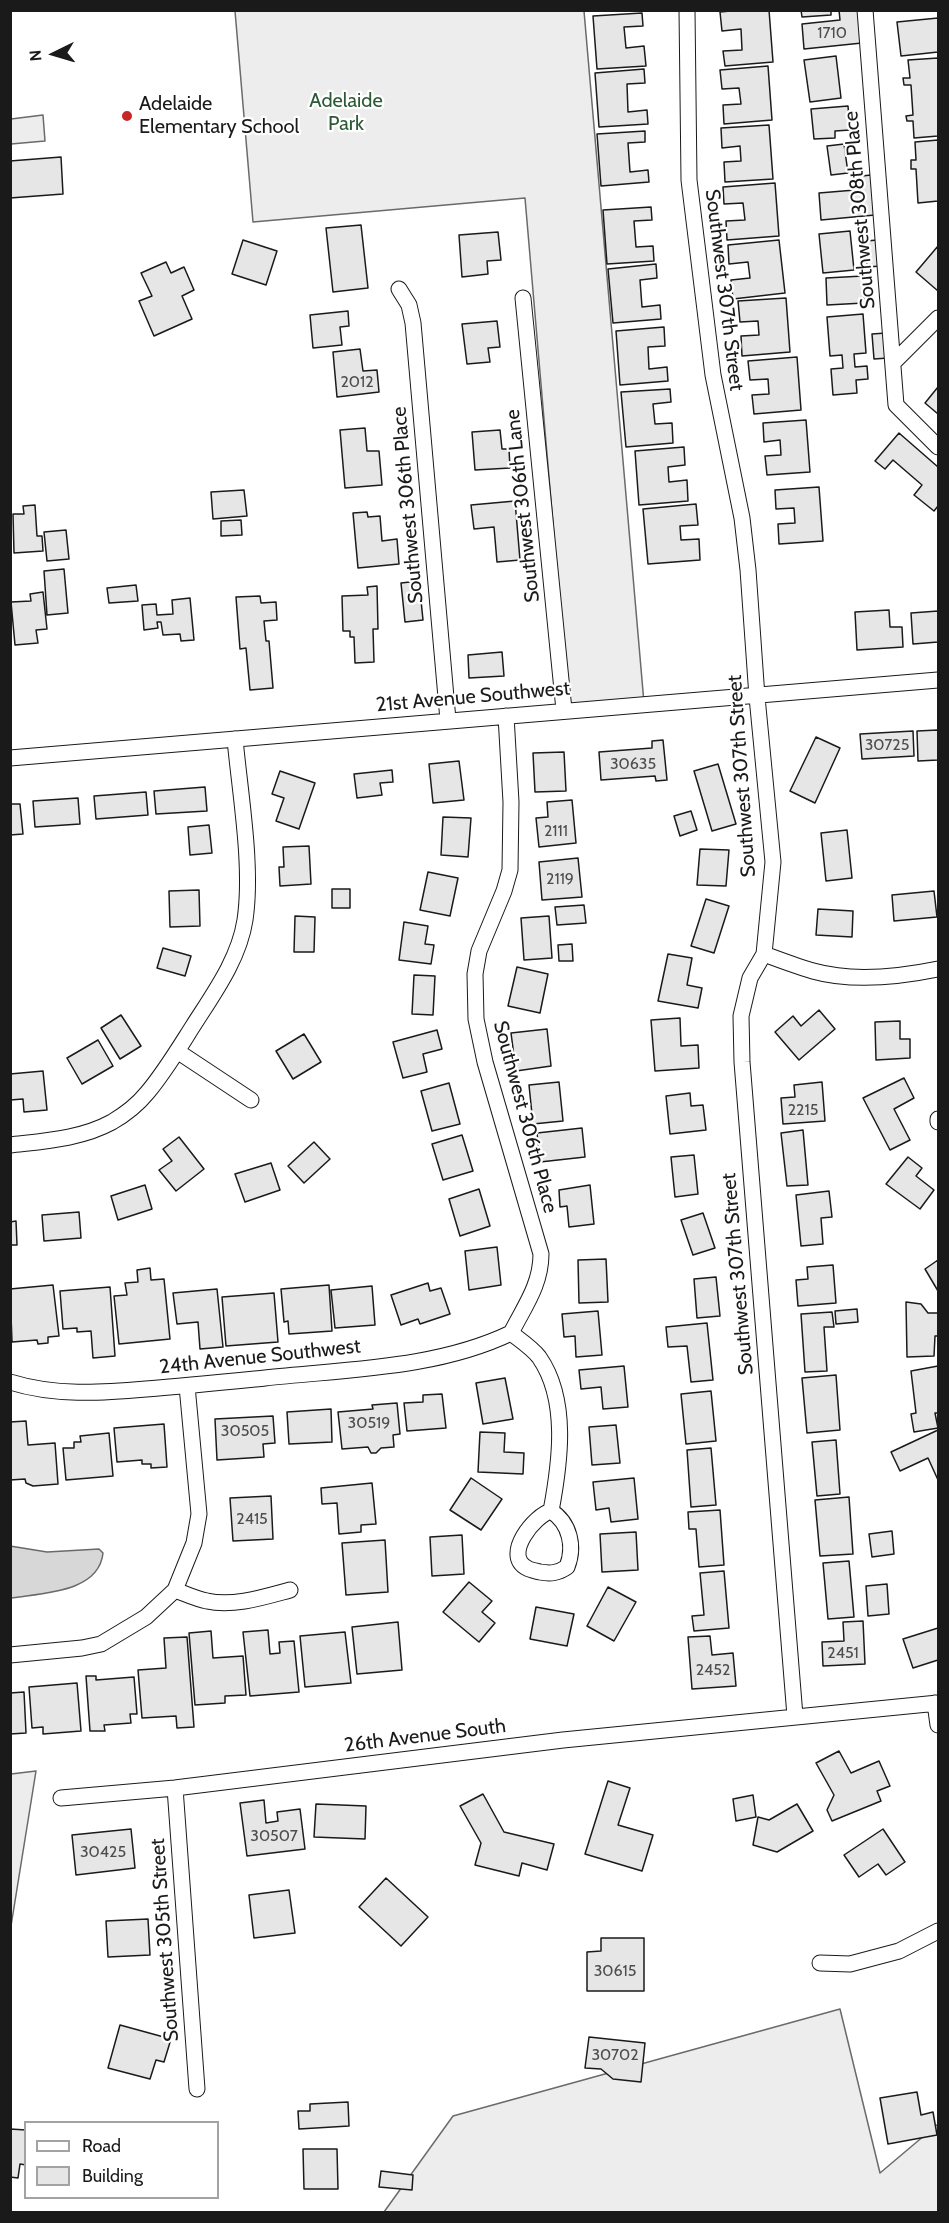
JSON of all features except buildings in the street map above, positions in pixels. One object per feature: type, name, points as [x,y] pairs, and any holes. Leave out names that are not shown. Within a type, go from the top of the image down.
[{"type":"street","name":"Southwest 307th Street","points":[[687,10],[689,180],[715,387],[742,518],[773,862],[764,954],[750,978],[741,1016],[742,1062],[795,1716]]},
{"type":"street","name":"Southwest 308th Place","points":[[865,10],[896,405],[939,447]]},
{"type":"street","name":"Southwest 306th Place","points":[[399,289],[409,305],[413,323],[448,720]]},
{"type":"street","name":"Southwest 306th Lane","points":[[523,298],[564,710]]},
{"type":"street","points":[[893,363],[939,318]]},
{"type":"street","name":"21st Avenue Southwest","points":[[10,758],[939,680]]},
{"type":"street","name":"Southwest 306th Place","points":[[506,716],[511,802],[510,870],[504,891],[479,951],[474,974],[476,1019],[485,1062],[541,1254],[537,1283],[511,1333]]},
{"type":"street","points":[[10,1145],[72,1136],[112,1122],[146,1095],[177,1051],[229,968],[245,922],[246,862],[235,739]]},
{"type":"street","points":[[764,954],[813,971],[844,977],[913,974],[939,969]]},
{"type":"street","points":[[177,1051],[251,1100]]},
{"type":"street","points":[[511,1333],[538,1356],[550,1378],[556,1402],[560,1453],[551,1511]]},
{"type":"street","name":"24th Avenue Southwest","points":[[10,1382],[33,1389],[62,1393],[187,1386],[400,1364],[486,1345],[511,1333]]},
{"type":"street","points":[[10,1655],[101,1644],[146,1617],[175,1590],[194,1543],[199,1514],[187,1386]]},
{"type":"street","points":[[175,1590],[206,1601],[216,1602],[256,1599],[290,1590]]},
{"type":"street","points":[[937,1703],[939,1725]]},
{"type":"street","name":"26th Avenue South","points":[[61,1798],[175,1788],[551,1742],[937,1703]]},
{"type":"street","name":"Southwest 305th Street","points":[[175,1788],[197,2089]]},
{"type":"street","points":[[819,1963],[850,1964],[899,1951],[939,1931]]},
{"type":"shaded area","name":"Adelaide Park","points":[[235,11],[584,11],[644,703],[569,710],[525,198],[253,222]]},
{"type":"shaded area","points":[[43,115],[45,141],[11,144],[11,119]]},
{"type":"shaded area","points":[[10,1546],[47,1552],[99,1549],[103,1553],[99,1566],[91,1576],[80,1583],[67,1589],[11,1598]]},
{"type":"shaded area","points":[[36,1771],[11,1926],[11,1774]]},
{"type":"shaded area","points":[[840,2009],[880,2173],[938,2124],[938,2212],[384,2212],[453,2116]]},
{"type":"place","name":"Adelaide Elementary School","points":[[127,116]]}]
